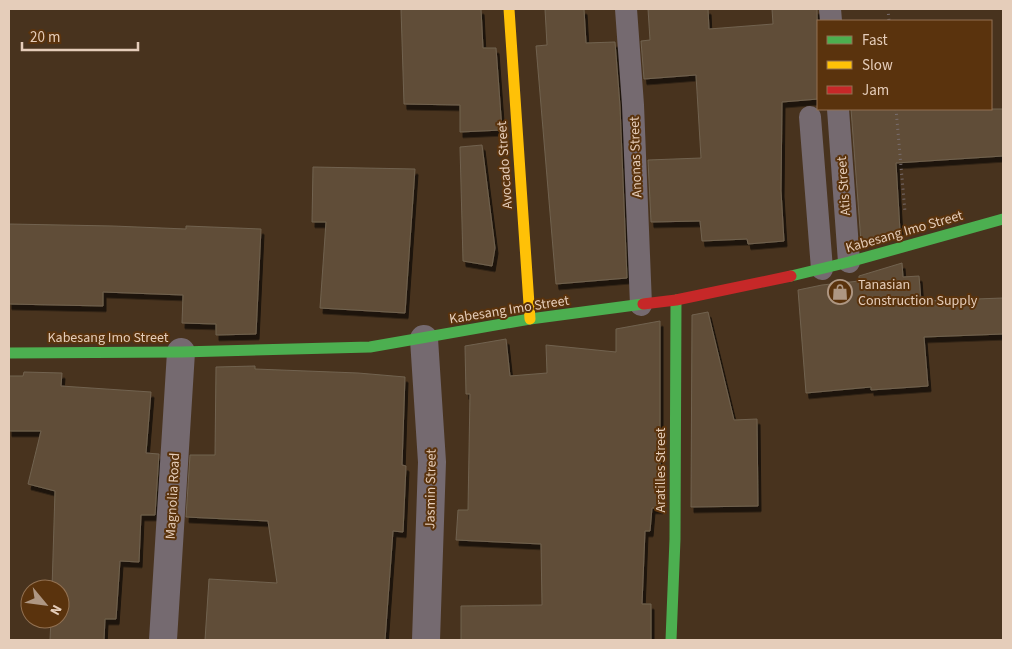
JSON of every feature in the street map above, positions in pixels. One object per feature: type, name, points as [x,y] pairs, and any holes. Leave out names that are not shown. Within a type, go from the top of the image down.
[{"type":"main road","name":"Avocado Street","points":[[509,9],[530,319]]},
{"type":"main road","name":"Kabesang Imo Street","points":[[9,353],[181,352],[370,347],[530,319],[676,300],[822,269],[1003,219]]},
{"type":"main road","name":"Aratilles Street","points":[[671,640],[675,539],[676,300]]},
{"type":"street","name":"Jasmin Street","points":[[424,339],[432,462],[426,640]]},
{"type":"street","name":"Magnolia Road","points":[[163,640],[181,352]]},
{"type":"lane","name":"Anonas Street","points":[[626,9],[633,105],[642,305]]},
{"type":"lane","name":"Atis Street","points":[[838,110],[849,262]]},
{"type":"lane","points":[[810,117],[822,269]]},
{"type":"path","points":[[896,110],[908,245]]},
{"type":"building","points":[[401,9],[481,9],[483,48],[496,48],[502,130],[460,132],[460,105],[404,104]]},
{"type":"building","points":[[545,9],[584,9],[586,43],[615,42],[620,106],[627,278],[556,284],[536,46],[547,45]]},
{"type":"building","points":[[648,9],[708,9],[709,29],[773,24],[772,9],[817,9],[817,99],[782,102],[781,191],[784,241],[748,244],[747,239],[702,241],[700,221],[651,222],[648,160],[701,158],[696,75],[644,79],[641,41],[650,40]]},
{"type":"building","points":[[1003,109],[1003,156],[896,163],[900,231],[861,242],[851,110]]},
{"type":"building","points":[[482,145],[495,248],[492,266],[463,261],[460,147]]},
{"type":"building","points":[[313,167],[415,169],[405,313],[320,308],[326,222],[312,222]]},
{"type":"building","points":[[9,224],[186,229],[186,226],[261,229],[256,334],[216,335],[216,324],[182,323],[183,295],[103,292],[103,306],[9,304]]},
{"type":"building","points":[[902,263],[903,277],[919,276],[921,301],[1003,298],[1003,334],[924,337],[928,386],[871,390],[871,387],[806,393],[798,290],[859,281],[859,276]]},
{"type":"building","points":[[708,312],[734,420],[757,419],[758,506],[691,507],[692,315]]},
{"type":"building","points":[[660,321],[660,508],[652,508],[650,531],[645,531],[642,604],[651,604],[651,640],[461,640],[461,606],[542,605],[541,544],[456,540],[458,510],[468,510],[470,394],[466,394],[465,346],[506,339],[510,376],[547,373],[546,345],[616,352],[616,329]]},
{"type":"building","points":[[255,366],[255,369],[405,377],[402,465],[406,466],[403,532],[393,531],[385,640],[205,640],[209,579],[277,583],[268,521],[186,517],[190,455],[215,455],[216,367]]},
{"type":"building","points":[[24,372],[62,373],[61,386],[151,392],[146,453],[159,454],[155,515],[141,515],[139,562],[120,561],[116,619],[105,619],[104,640],[50,640],[51,629],[70,629],[70,579],[52,579],[55,491],[28,484],[41,431],[9,431],[9,376],[23,376]]},
{"type":"traffic: fast","points":[[791,276],[849,262],[1003,219]]},
{"type":"traffic: fast","points":[[671,640],[675,539],[676,300]]},
{"type":"traffic: fast","points":[[9,353],[181,352],[370,347],[530,319],[643,304]]},
{"type":"traffic: slow","points":[[509,9],[530,319]]},
{"type":"traffic: jam","points":[[643,304],[676,300],[791,276]]},
{"type":"place","name":"Tanasian Construction Supply","points":[[840,292]]}]
